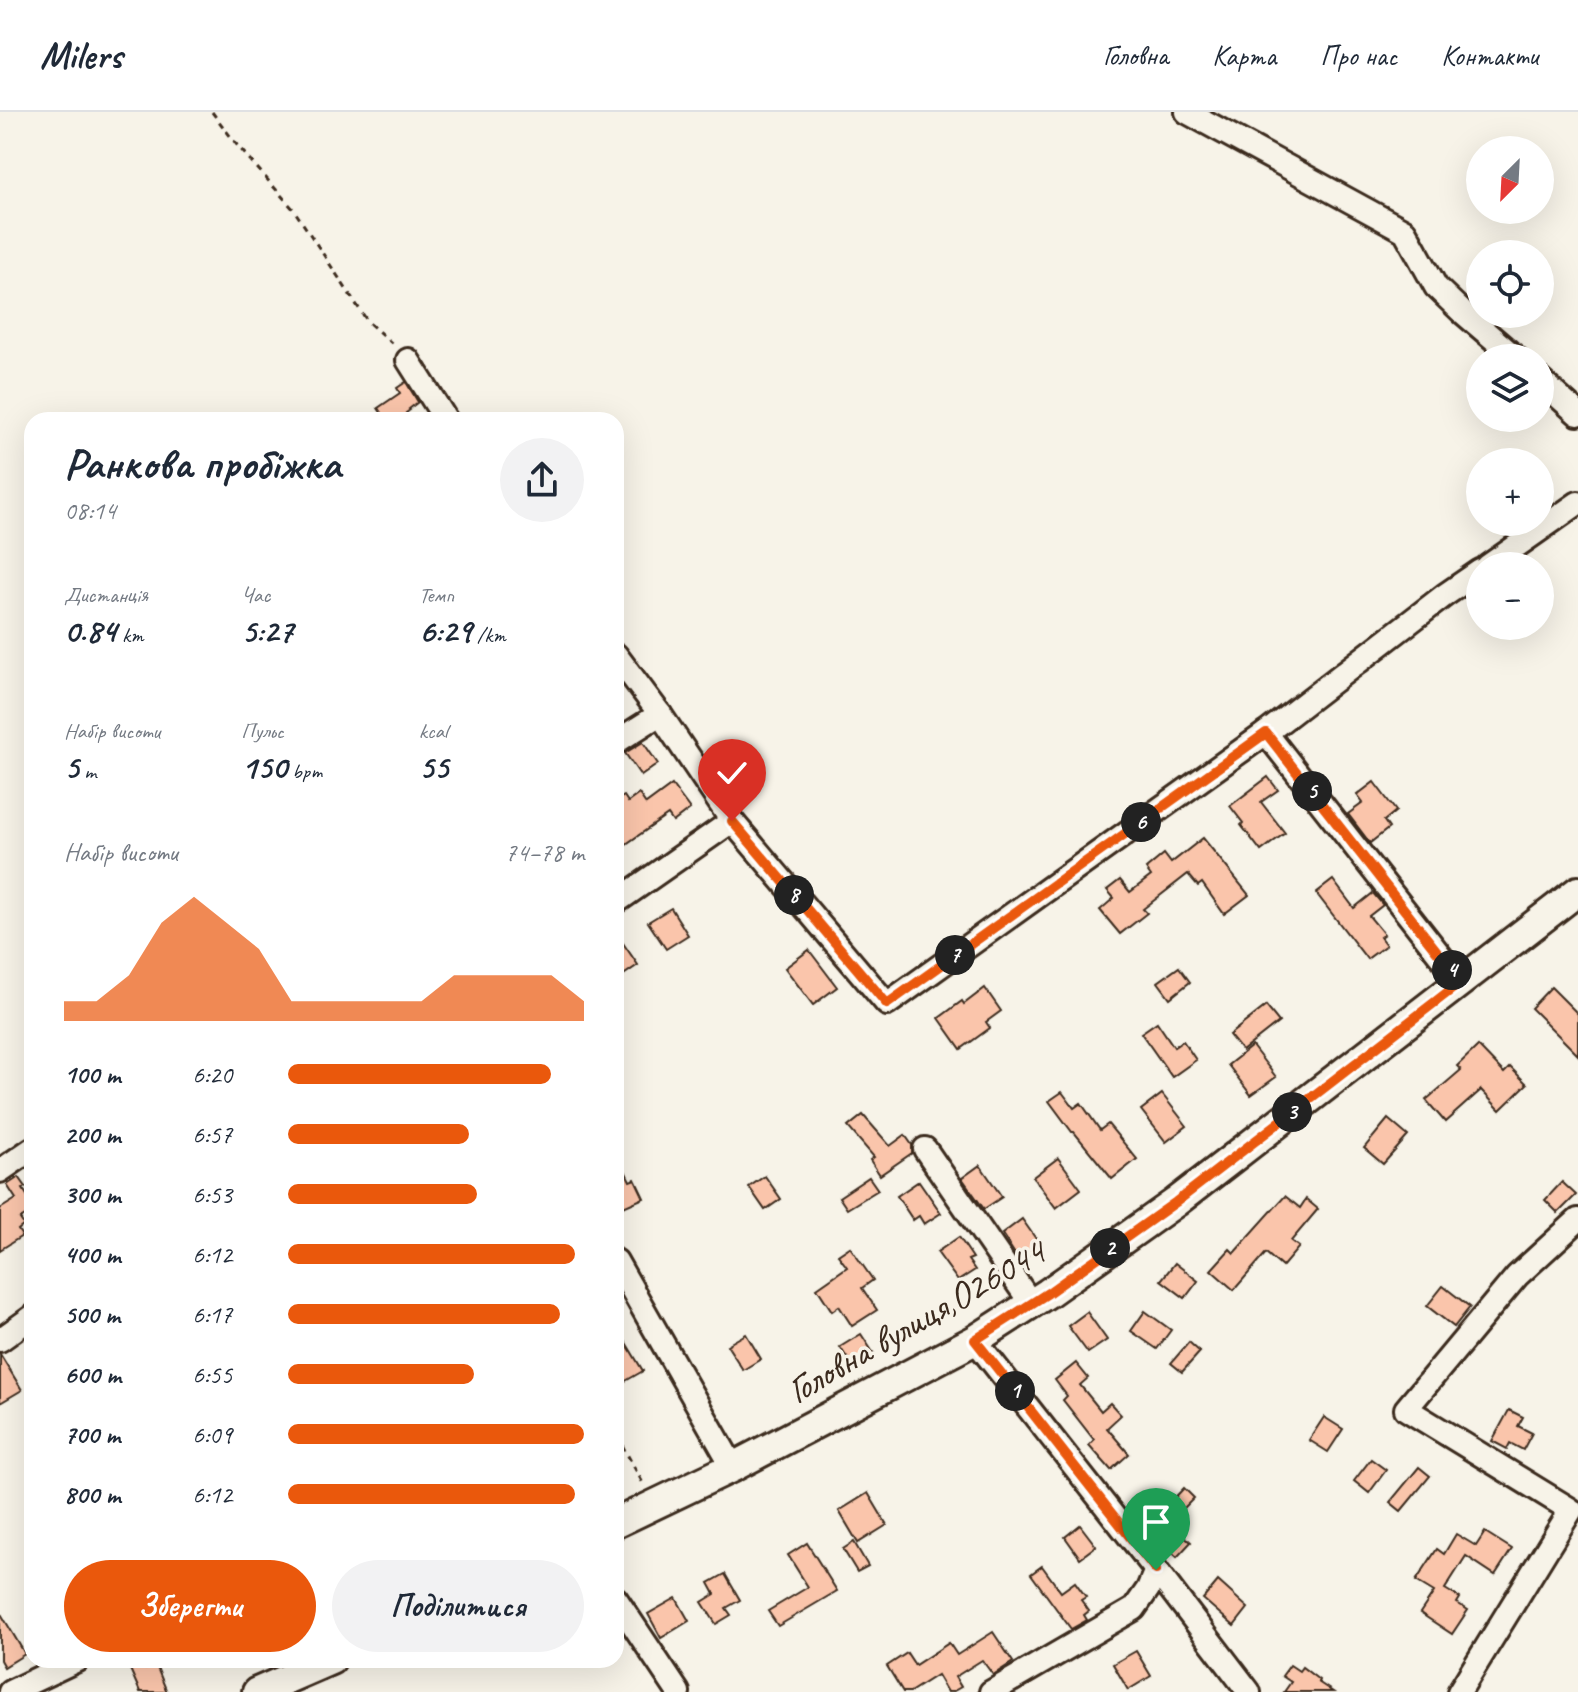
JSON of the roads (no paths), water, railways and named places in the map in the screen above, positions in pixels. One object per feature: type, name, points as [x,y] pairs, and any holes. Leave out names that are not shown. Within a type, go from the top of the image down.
[{"type":"main road","name":"Головна вулиця,О26044","points":[[624,1519],[733,1467],[975,1340],[1176,1202],[1578,891]]},
{"type":"main road","points":[[257,1692],[312,1668]]},
{"type":"street","points":[[1187,112],[1405,231],[1436,287],[1500,344]]},
{"type":"street","points":[[402,353],[441,412]]},
{"type":"street","points":[[1554,393],[1578,414]]},
{"type":"street","points":[[1508,552],[1578,503]]},
{"type":"street","points":[[624,666],[732,821],[887,1004],[1266,733],[1466,581]]},
{"type":"street","points":[[624,737],[660,714]]},
{"type":"street","points":[[1266,733],[1461,982]]},
{"type":"street","points":[[624,896],[732,821]]},
{"type":"street","points":[[925,1149],[1031,1303]]},
{"type":"street","points":[[0,1171],[24,1154]]},
{"type":"street","points":[[1459,1692],[1574,1507],[1406,1409],[1517,1276],[1578,1220]]},
{"type":"street","points":[[624,1275],[733,1467]]},
{"type":"street","points":[[0,1340],[24,1323]]},
{"type":"street","points":[[975,1340],[1249,1692]]},
{"type":"street","points":[[991,1692],[1134,1609],[1156,1570]]},
{"type":"street","points":[[624,1611],[678,1692]]},
{"type":"street","points":[[10,1692],[60,1668]]}]
